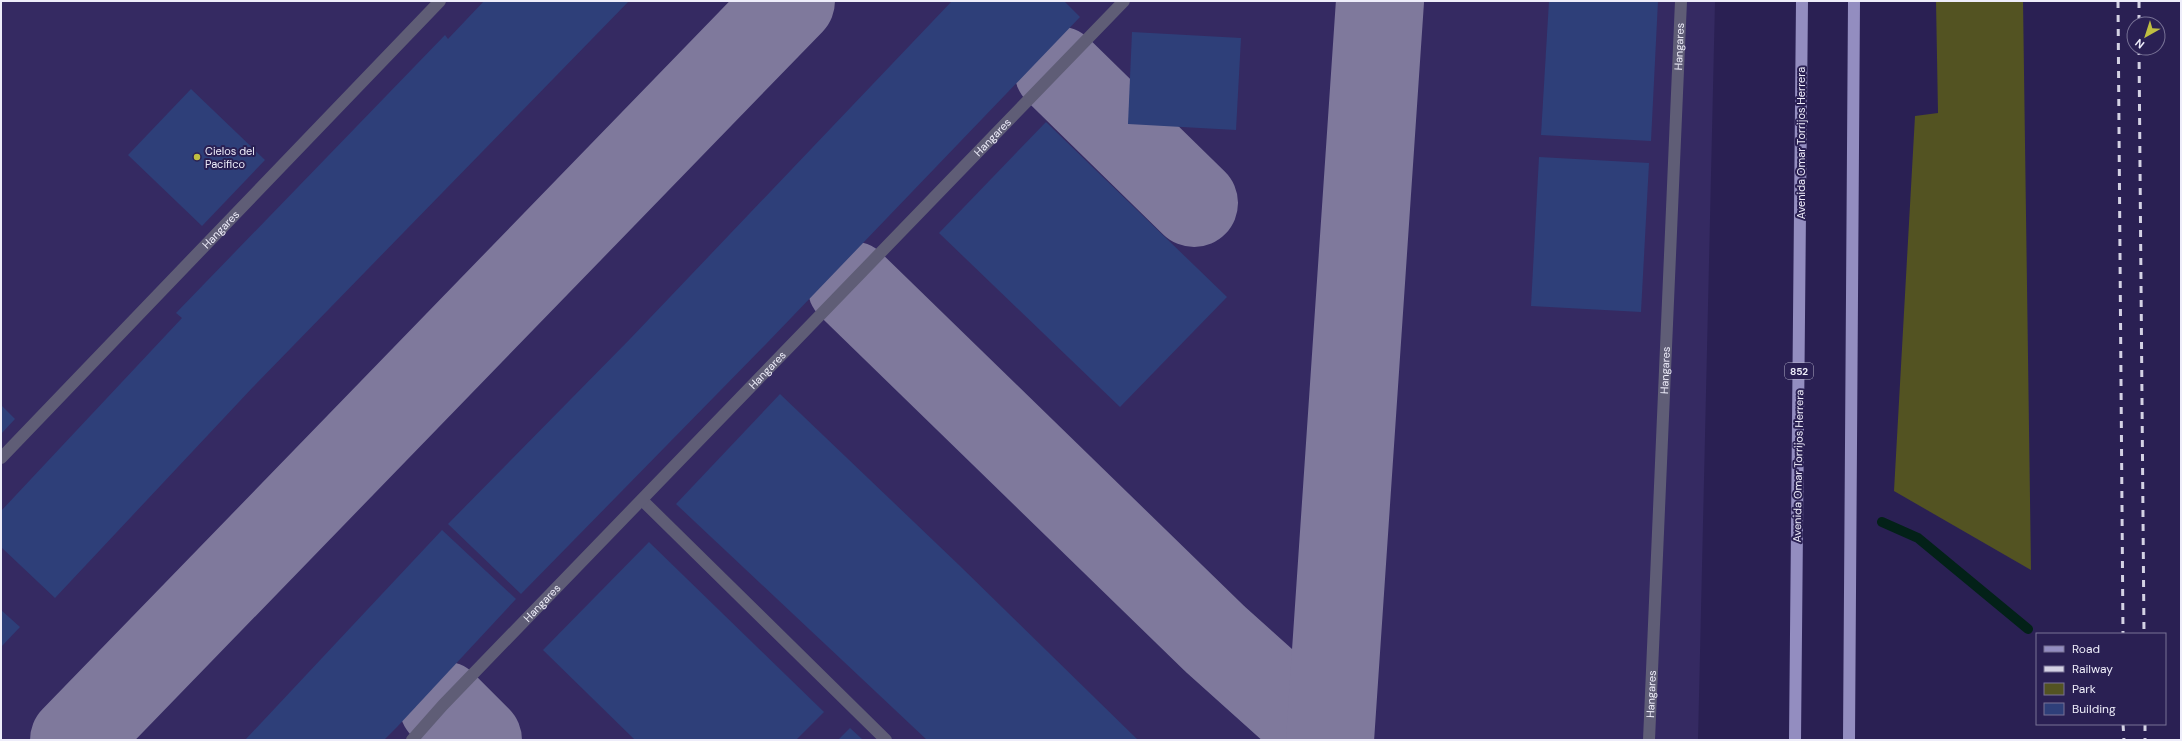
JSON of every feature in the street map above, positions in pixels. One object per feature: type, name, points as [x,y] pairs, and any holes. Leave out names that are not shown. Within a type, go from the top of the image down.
[{"type":"main road","name":"Avenida Omar Torrijos Herrera","points":[[1795,740],[1802,1]]},
{"type":"main road","points":[[1849,740],[1854,1]]},
{"type":"lane","name":"Hangares","points":[[1,458],[440,1]]},
{"type":"lane","name":"Hangares","points":[[412,740],[1124,1]]},
{"type":"lane","name":"Hangares","points":[[1649,740],[1681,1]]},
{"type":"lane","points":[[642,500],[886,740]]},
{"type":"shaded area","points":[[1,1],[1715,1],[1698,740],[1,740]]},
{"type":"green space","points":[[1936,1],[2023,1],[2031,570],[1894,491],[1915,116],[1938,113]]},
{"type":"building","points":[[484,1],[629,1],[253,387],[55,598],[1,547],[1,511],[182,318],[176,313],[445,35],[448,39]]},
{"type":"building","points":[[952,1],[1064,1],[1080,17],[767,343],[521,594],[448,524],[630,339]]},
{"type":"building","points":[[1549,1],[1658,1],[1651,141],[1541,135]]},
{"type":"building","points":[[1132,32],[1241,38],[1236,130],[1128,124]]},
{"type":"building","name":"Cielos del Pacifico","points":[[191,89],[265,160],[202,226],[128,155]]},
{"type":"building","points":[[1046,122],[1227,297],[1120,407],[939,233]]},
{"type":"building","points":[[1539,157],[1649,163],[1641,312],[1531,306]]},
{"type":"building","points":[[780,394],[960,566],[1138,740],[927,740],[676,504]]},
{"type":"building","points":[[1,405],[15,419],[1,434]]},
{"type":"building","points":[[442,530],[516,599],[397,727],[384,740],[245,740]]},
{"type":"building","points":[[649,542],[824,712],[796,740],[635,740],[543,650]]},
{"type":"building","points":[[1,610],[20,627],[1,647]]},
{"type":"building","points":[[850,728],[863,740],[838,740]]},
{"type":"waterway","points":[[1882,522],[1918,538],[2028,629]]},
{"type":"taxiway","points":[[74,740],[791,1]]},
{"type":"taxiway","points":[[1330,740],[1380,1]]},
{"type":"taxiway","points":[[1058,70],[1194,203]]},
{"type":"taxiway","points":[[851,285],[1215,639],[1303,718],[1318,733],[1320,740]]},
{"type":"taxiway","points":[[443,705],[478,740]]},
{"type":"railway","points":[[2118,1],[2123,633]]},
{"type":"railway","points":[[2139,1],[2139,16]]},
{"type":"railway","points":[[2139,56],[2144,633]]},
{"type":"railway","points":[[2123,725],[2124,740]]},
{"type":"railway","points":[[2145,725],[2145,740]]},
{"type":"place","name":"Cielos del Pacifico","points":[[197,157]]}]
